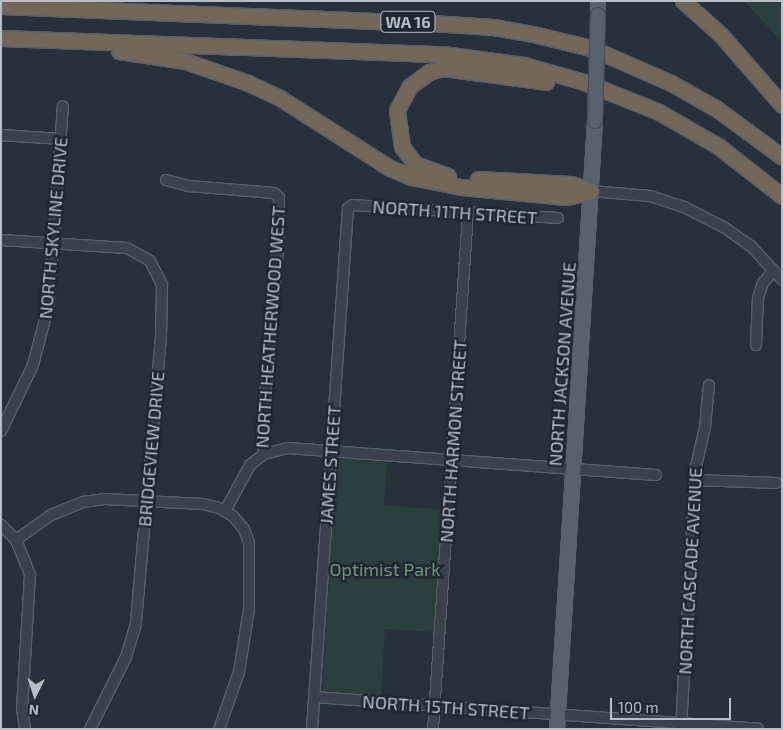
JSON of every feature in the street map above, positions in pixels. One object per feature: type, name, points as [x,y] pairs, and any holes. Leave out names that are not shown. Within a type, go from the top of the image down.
[{"type":"highway","points":[[683,1],[721,35],[782,105]]},
{"type":"highway","name":"WA 16","points":[[1,6],[432,23],[493,27],[533,34],[591,48],[670,83],[717,109],[782,157]]},
{"type":"highway","name":"WA 16","points":[[1,38],[442,54],[532,68],[584,82],[659,112],[718,146],[782,196]]},
{"type":"highway","points":[[31,39],[160,56],[218,71],[280,98],[390,168],[434,183],[567,196],[591,191]]},
{"type":"highway","points":[[591,191],[571,184],[454,177],[432,172],[415,164],[402,147],[397,110],[410,86],[429,72],[443,68],[531,78],[659,112]]},
{"type":"main road","name":"NORTH JACKSON AVENUE","points":[[557,729],[591,191],[598,8]]},
{"type":"street","name":"NORTH SKYLINE DRIVE","points":[[1,431],[23,389],[42,335],[55,244],[63,106]]},
{"type":"street","points":[[1,135],[62,139]]},
{"type":"street","name":"NORTH HEATHERWOOD WEST","points":[[166,180],[189,186],[274,193],[279,197],[278,247],[262,439],[264,454],[250,465],[225,510]]},
{"type":"street","points":[[591,191],[650,196],[686,208],[725,228],[751,246],[782,280]]},
{"type":"street","name":"NORTH 11TH STREET","points":[[353,205],[558,218]]},
{"type":"street","name":"JAMES STREET","points":[[312,729],[347,215],[348,208],[353,205]]},
{"type":"street","name":"NORTH HARMON STREET","points":[[433,729],[468,213]]},
{"type":"street","points":[[1,240],[55,244]]},
{"type":"street","name":"BRIDGEVIEW DRIVE","points":[[55,244],[127,248],[144,256],[160,274],[163,312],[133,640],[90,729]]},
{"type":"street","points":[[756,345],[758,298],[764,282],[773,271]]},
{"type":"street","name":"NORTH CASCADE AVENUE","points":[[681,726],[695,471],[705,427],[709,385]]},
{"type":"street","points":[[264,454],[288,448],[331,450],[656,475]]},
{"type":"street","points":[[696,480],[776,483]]},
{"type":"street","points":[[16,540],[52,515],[84,502],[117,498],[146,502],[204,504],[225,510],[239,523],[247,535],[251,574],[243,654],[220,729]]},
{"type":"street","points":[[1,525],[16,540],[30,581],[22,708],[24,729]]},
{"type":"street","name":"NORTH 15TH STREET","points":[[315,697],[558,714],[681,726],[758,729]]},
{"type":"green space","points":[[743,1],[782,1],[782,42],[746,3]]},
{"type":"green space","name":"Optimist Park","points":[[342,458],[387,462],[384,505],[444,510],[435,632],[385,629],[381,696],[322,692],[336,463]]}]
